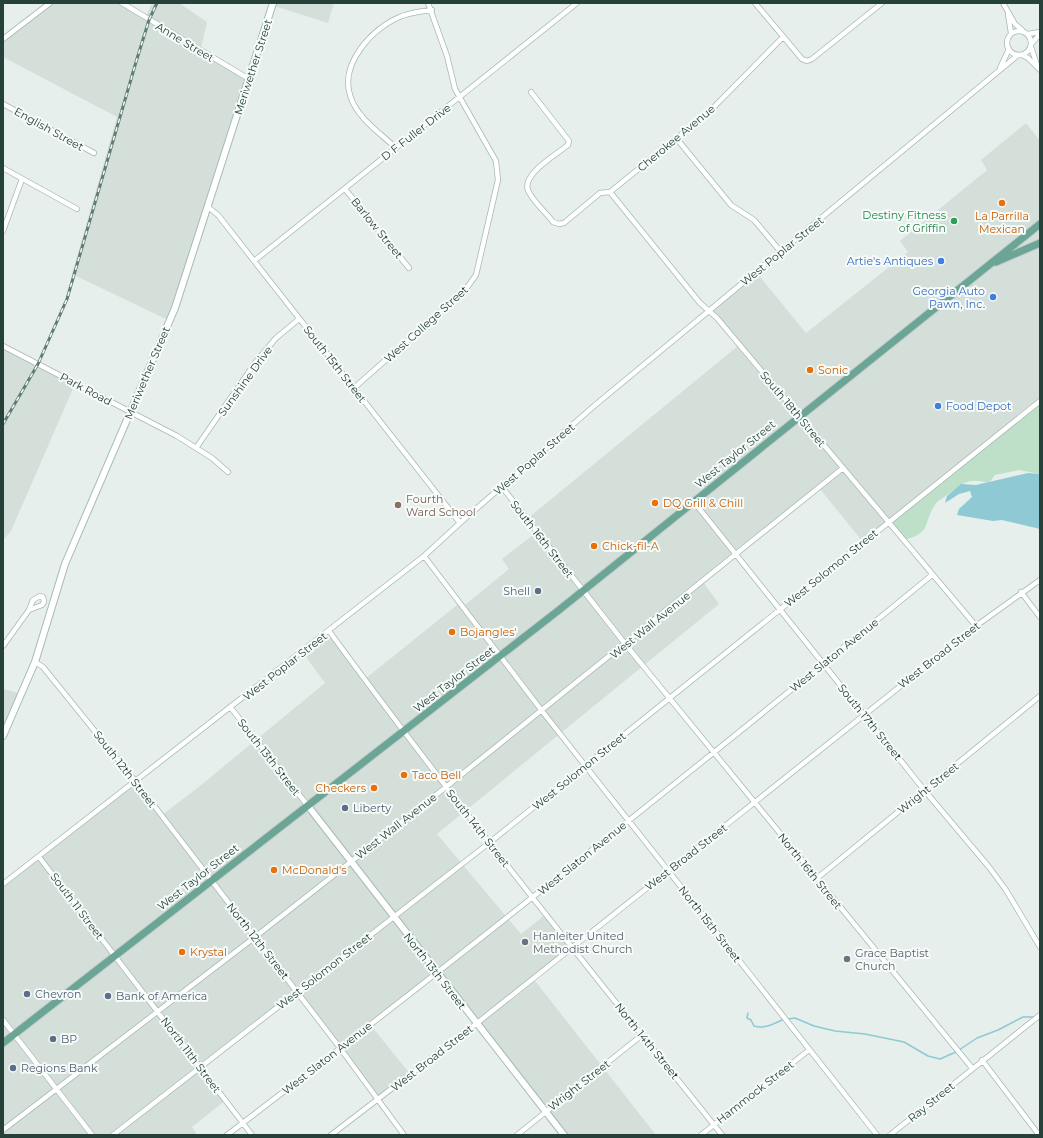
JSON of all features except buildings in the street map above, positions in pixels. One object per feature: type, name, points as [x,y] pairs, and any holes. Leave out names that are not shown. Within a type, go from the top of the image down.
[{"type":"main road","name":"West Taylor Street","points":[[3,1043],[501,656],[1040,224]]},
{"type":"main road","points":[[989,265],[1040,243]]},
{"type":"street","points":[[3,39],[50,3]]},
{"type":"street","name":"Anne Street","points":[[122,3],[249,79]]},
{"type":"street","name":"Meriwether Street","points":[[3,736],[35,662],[65,564],[102,474],[175,308],[273,3]]},
{"type":"street","name":"West College Street","points":[[354,388],[466,289],[476,274],[498,180],[496,161],[454,89],[447,56],[432,10],[428,3]]},
{"type":"street","name":"D F Fuller Drive","points":[[254,261],[577,3]]},
{"type":"street","points":[[755,3],[802,59],[807,61],[812,60],[882,3]]},
{"type":"street","points":[[1003,3],[1015,24],[1022,30],[1028,34],[1040,33]]},
{"type":"street","points":[[396,148],[357,110],[350,95],[348,76],[354,58],[368,41],[383,27],[400,17],[419,11],[432,10]]},
{"type":"street","points":[[1007,10],[1011,34],[1007,41],[1009,49],[1028,58],[1039,70]]},
{"type":"street","points":[[1011,34],[1022,30]]},
{"type":"street","points":[[1020,55],[1027,52],[1040,33]]},
{"type":"street","points":[[1028,34],[1039,70]]},
{"type":"street","name":"Cherokee Avenue","points":[[531,92],[569,141],[568,146],[531,174],[527,181],[528,190],[553,222],[559,224],[564,223],[600,193],[610,192],[709,112],[783,36]]},
{"type":"street","name":"West Poplar Street","points":[[3,884],[329,632],[424,556],[594,406],[781,252],[1000,68],[1009,49]]},
{"type":"street","name":"West Poplar Street","points":[[1000,68],[1005,67],[1020,55]]},
{"type":"street","name":"English Street","points":[[3,104],[94,153]]},
{"type":"street","points":[[677,139],[731,205],[754,220],[781,252]]},
{"type":"street","points":[[3,168],[77,209]]},
{"type":"street","points":[[3,231],[22,179]]},
{"type":"street","name":"Barlow Street","points":[[345,189],[409,268]]},
{"type":"street","name":"South 18th Street","points":[[610,192],[700,304],[717,318],[976,626]]},
{"type":"street","name":"South 15th Street","points":[[208,208],[218,215],[460,523]]},
{"type":"street","name":"Sunshine Drive","points":[[196,448],[259,359],[276,338],[299,319]]},
{"type":"street","name":"Park Road","points":[[3,346],[177,436],[212,458],[228,472]]},
{"type":"street","name":"West Solomon Street","points":[[113,1135],[489,843],[1040,401]]},
{"type":"street","name":"West Wall Avenue","points":[[3,1130],[351,862],[626,644],[843,468]]},
{"type":"street","name":"South 16th Street","points":[[502,486],[583,591]]},
{"type":"street","name":"South 17th Street","points":[[694,502],[925,791],[1002,884],[1040,946]]},
{"type":"street","points":[[424,556],[501,656]]},
{"type":"street","name":"West Slaton Avenue","points":[[226,1135],[437,973],[713,753],[932,574]]},
{"type":"street","name":"West Broad Street","points":[[332,1135],[476,1024],[976,626],[1021,592],[1040,580]]},
{"type":"street","name":"North 16th Street","points":[[583,591],[713,753],[972,1068]]},
{"type":"street","points":[[1021,592],[1040,617]]},
{"type":"street","points":[[3,646],[29,610]]},
{"type":"street","name":"South 14th Street","points":[[329,632],[403,733],[571,947]]},
{"type":"street","name":"North 15th Street","points":[[501,656],[542,711],[877,1135]]},
{"type":"street","name":"South 12th Street","points":[[35,662],[43,667],[136,782],[211,881]]},
{"type":"street","name":"Wright Street","points":[[816,879],[1040,696]]},
{"type":"street","name":"South 13th Street","points":[[231,708],[308,806]]},
{"type":"street","name":"North 13th Street","points":[[308,806],[476,1024],[564,1135]]},
{"type":"street","name":"South 11 Street","points":[[39,857],[115,956]]},
{"type":"street","name":"North 12th Street","points":[[211,881],[340,1048],[404,1135]]},
{"type":"street","name":"North 14th Street","points":[[571,947],[722,1135]]},
{"type":"street","name":"North 11th Street","points":[[115,956],[252,1135]]},
{"type":"street","points":[[972,1068],[1040,1015]]},
{"type":"street","points":[[3,1020],[92,1135]]},
{"type":"street","name":"Wright Street","points":[[517,1135],[642,1035]]},
{"type":"street","name":"Hammock Street","points":[[701,1135],[809,1050]]},
{"type":"street","points":[[982,1060],[1039,1135]]},
{"type":"street","name":"Ray Street","points":[[890,1135],[972,1068]]},
{"type":"shaded area","points":[[52,3],[124,3],[145,18],[152,3],[179,3],[207,22],[200,52],[246,80],[170,321],[72,274],[117,117],[3,57],[3,41]]},
{"type":"shaded area","points":[[275,3],[334,3],[328,23],[274,6]]},
{"type":"shaded area","points":[[1026,123],[1040,141],[1040,400],[1029,406],[863,542],[820,489],[703,582],[719,604],[437,834],[521,934],[546,914],[572,946],[532,977],[656,1135],[565,1135],[437,971],[369,1023],[410,1074],[378,1098],[294,990],[199,1067],[226,1100],[192,1127],[197,1135],[3,1135],[3,885],[136,784],[162,815],[200,786],[325,683],[303,653],[330,634],[365,679],[462,601],[465,605],[509,569],[502,559],[537,532],[527,519],[739,345],[710,309],[756,272],[806,333],[908,252],[900,241],[987,170],[981,160]]},
{"type":"shaded area","points":[[3,348],[75,384],[11,531],[3,540]]},
{"type":"shaded area","points":[[3,689],[18,693],[3,725]]},
{"type":"green space","points":[[1040,401],[1040,474],[1019,470],[995,475],[989,483],[982,481],[966,482],[936,504],[931,512],[926,527],[919,534],[904,540],[889,522]]},
{"type":"water","points":[[1028,473],[1040,474],[1040,529],[1002,520],[993,521],[957,515],[959,509],[972,497],[970,491],[959,494],[945,503],[947,496],[961,484],[976,485]]},
{"type":"waterway","points":[[748,1013],[747,1018],[751,1020],[754,1026],[758,1027],[769,1026],[784,1019]]},
{"type":"waterway","points":[[788,1019],[795,1018],[814,1026],[835,1031],[865,1034],[904,1042],[928,1056],[940,1059],[956,1052],[977,1038],[998,1030],[1023,1017],[1036,1017]]},
{"type":"railway","points":[[3,424],[38,364],[67,299],[136,62],[149,20],[157,3]]},
{"type":"place","name":"La Parrilla Mexican","points":[[1002,203]]},
{"type":"place","name":"Destiny Fitness of Griffin","points":[[954,221]]},
{"type":"place","name":"Artie's Antiques","points":[[941,261]]},
{"type":"place","name":"Georgia Auto Pawn, Inc.","points":[[993,297]]},
{"type":"place","name":"Sonic","points":[[810,370]]},
{"type":"place","name":"Food Depot","points":[[938,406]]},
{"type":"place","name":"DQ Grill & Chill","points":[[655,503]]},
{"type":"place","name":"Fourth Ward School","points":[[398,505]]},
{"type":"place","name":"Chick-fil-A","points":[[594,546]]},
{"type":"place","name":"Shell","points":[[538,591]]},
{"type":"place","name":"Bojangles'","points":[[452,632]]},
{"type":"place","name":"Taco Bell","points":[[404,775]]},
{"type":"place","name":"Checkers","points":[[374,788]]},
{"type":"place","name":"Liberty","points":[[345,808]]},
{"type":"place","name":"McDonald's","points":[[274,870]]},
{"type":"place","name":"Hanleiter United Methodist Church","points":[[525,942]]},
{"type":"place","name":"Krystal","points":[[182,952]]},
{"type":"place","name":"Grace Baptist Church","points":[[847,959]]},
{"type":"place","name":"Chevron","points":[[27,994]]},
{"type":"place","name":"Bank of America","points":[[108,996]]},
{"type":"place","name":"BP","points":[[53,1039]]},
{"type":"place","name":"Regions Bank","points":[[13,1068]]}]
